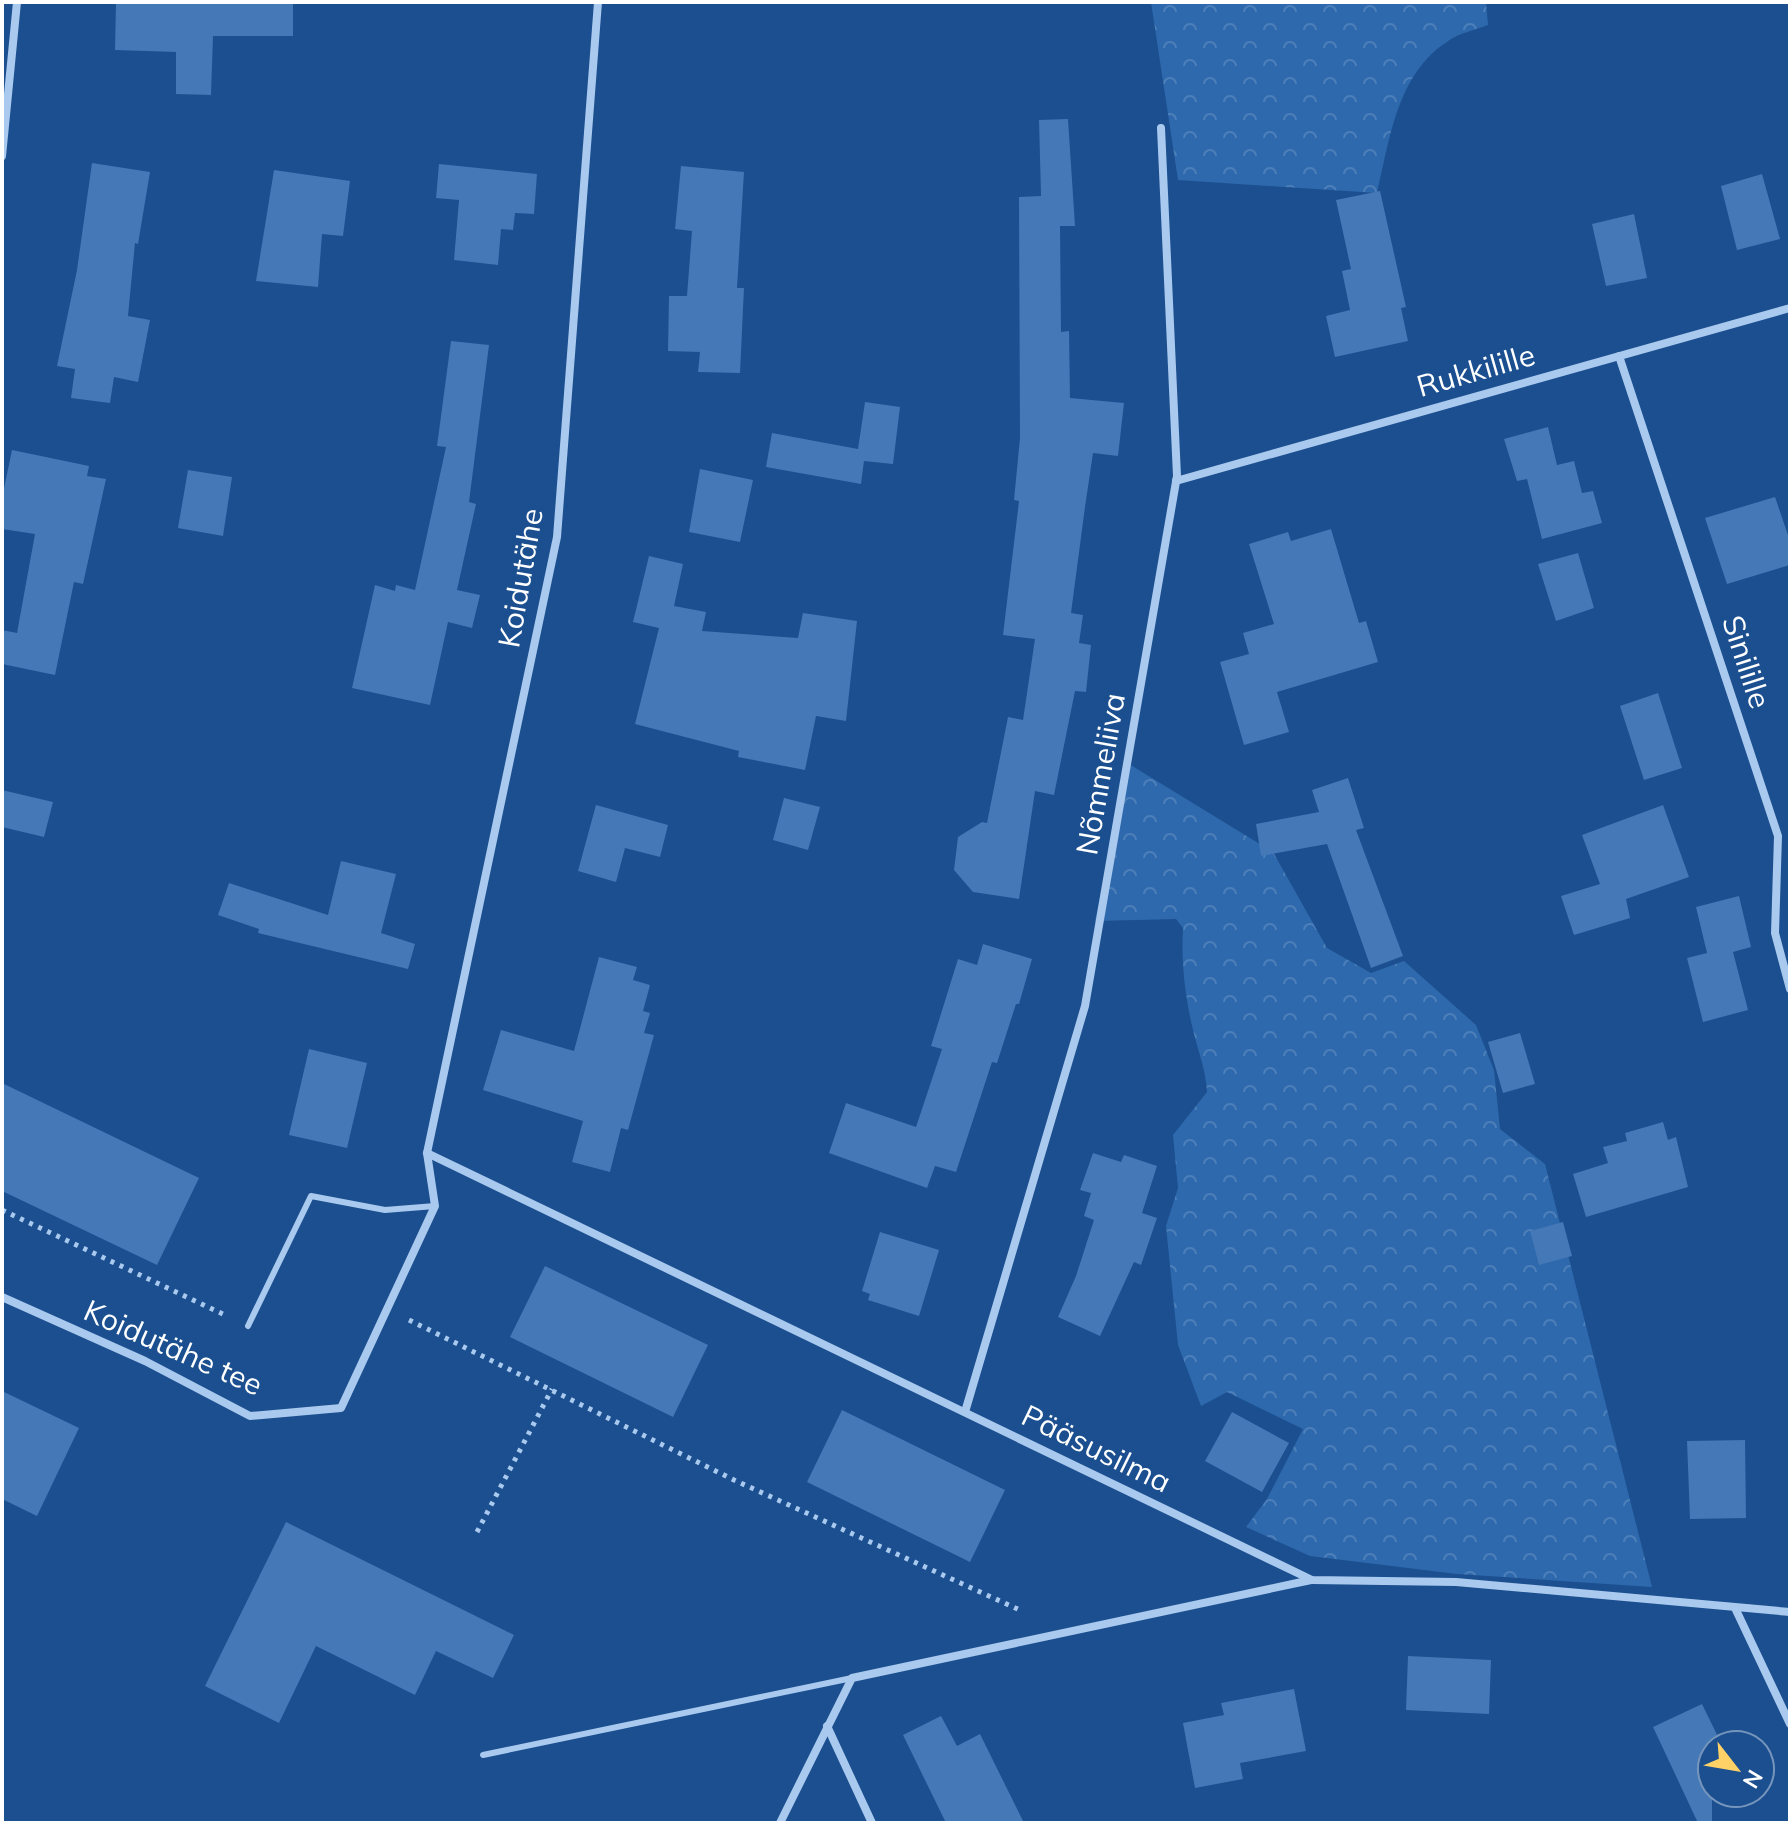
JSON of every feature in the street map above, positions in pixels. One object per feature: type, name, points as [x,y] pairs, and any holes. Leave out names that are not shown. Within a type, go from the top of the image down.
[{"type":"street","points":[[2,156],[17,2]]},
{"type":"street","name":"Koidutähe","points":[[427,1153],[557,537],[598,2]]},
{"type":"street","name":"Nõmmeliiva","points":[[965,1412],[1085,1006],[1176,481],[1161,128]]},
{"type":"street","name":"Rukkilille","points":[[1176,481],[1790,308]]},
{"type":"street","name":"Sinilille","points":[[1619,356],[1778,836],[1775,933],[1790,989]]},
{"type":"street","points":[[427,1153],[435,1206]]},
{"type":"street","name":"Pääsusilma","points":[[427,1153],[1312,1580],[1456,1582],[1736,1610],[1790,1612]]},
{"type":"street","name":"Koidutähe tee","points":[[2,1297],[145,1361],[250,1416],[341,1408],[435,1206]]},
{"type":"street","points":[[780,1823],[852,1678],[1312,1580]]},
{"type":"street","points":[[1736,1610],[1790,1724]]},
{"type":"street","points":[[827,1726],[872,1823]]},
{"type":"lane","points":[[248,1326],[311,1196],[385,1210],[435,1206]]},
{"type":"lane","points":[[483,1755],[852,1678]]},
{"type":"path","points":[[2,1210],[248,1326]]},
{"type":"path","points":[[387,1309],[734,1480],[1022,1611]]},
{"type":"path","points":[[477,1532],[552,1389]]},
{"type":"green space","points":[[1151,2],[1486,2],[1488,25],[1448,41],[1417,71],[1398,109],[1377,193],[1178,180]]},
{"type":"green space","points":[[1129,764],[1273,852],[1327,948],[1371,973],[1404,961],[1476,1025],[1494,1070],[1500,1129],[1545,1164],[1652,1587],[1457,1574],[1310,1556],[1246,1527],[1267,1499],[1303,1429],[1227,1392],[1201,1406],[1178,1345],[1166,1226],[1178,1188],[1173,1135],[1207,1092],[1186,992],[1183,928],[1176,919],[1095,921]]},
{"type":"building","points":[[116,2],[293,2],[293,36],[213,36],[211,95],[176,94],[176,52],[115,50]]},
{"type":"building","points":[[1068,119],[1075,226],[1060,226],[1061,332],[1069,331],[1070,398],[1124,403],[1118,456],[1093,453],[1071,613],[1083,615],[1079,643],[1091,645],[1086,692],[1075,691],[1054,795],[1035,791],[1019,899],[973,892],[954,870],[958,837],[982,822],[987,823],[1008,717],[1023,720],[1035,639],[1003,635],[1019,501],[1014,500],[1020,438],[1019,197],[1041,196],[1039,120]]},
{"type":"building","points":[[92,163],[150,172],[138,244],[135,243],[128,316],[150,320],[138,382],[114,377],[110,403],[71,398],[75,369],[57,366],[77,270]]},
{"type":"building","points":[[439,164],[537,174],[534,214],[515,213],[513,230],[501,229],[498,265],[454,260],[459,200],[436,198]]},
{"type":"building","points":[[681,166],[744,172],[737,288],[744,288],[740,373],[698,372],[700,352],[668,351],[669,296],[687,296],[692,231],[675,229]]},
{"type":"building","points":[[274,170],[350,181],[343,236],[322,234],[318,287],[256,281]]},
{"type":"building","points":[[1762,174],[1780,239],[1737,250],[1721,186]]},
{"type":"building","points":[[1380,191],[1406,307],[1401,308],[1408,341],[1335,357],[1326,316],[1350,310],[1342,271],[1351,269],[1336,200]]},
{"type":"building","points":[[1634,214],[1647,278],[1606,286],[1592,224]]},
{"type":"building","points":[[451,341],[489,345],[469,502],[476,504],[457,590],[480,595],[472,628],[448,622],[430,705],[352,688],[375,585],[395,591],[396,585],[415,590],[446,447],[437,446]]},
{"type":"building","points":[[865,402],[900,407],[893,464],[864,461],[861,484],[766,467],[772,433],[858,449]]},
{"type":"building","points":[[1548,427],[1557,465],[1574,461],[1582,493],[1593,491],[1602,523],[1542,539],[1527,479],[1517,481],[1504,439]]},
{"type":"building","points":[[12,450],[89,466],[87,476],[106,479],[83,584],[74,582],[55,675],[2,664],[2,630],[17,633],[35,534],[2,529],[2,498]]},
{"type":"building","points":[[700,469],[753,480],[740,542],[689,532]]},
{"type":"building","points":[[188,470],[232,477],[223,536],[178,528]]},
{"type":"building","points":[[1775,497],[1790,541],[1790,565],[1727,584],[1705,518]]},
{"type":"building","points":[[1331,529],[1359,623],[1366,621],[1378,662],[1277,692],[1289,732],[1244,745],[1220,662],[1249,654],[1243,633],[1274,624],[1249,544],[1288,532],[1291,541]]},
{"type":"building","points":[[1578,553],[1594,608],[1556,621],[1538,564]]},
{"type":"building","points":[[649,556],[683,564],[674,606],[706,612],[702,631],[798,638],[803,613],[857,621],[846,721],[816,716],[805,770],[738,757],[739,751],[635,724],[659,628],[633,622]]},
{"type":"building","points":[[1658,693],[1682,768],[1644,780],[1620,706]]},
{"type":"building","points":[[1348,778],[1364,828],[1356,830],[1403,956],[1371,968],[1327,844],[1261,856],[1256,824],[1319,812],[1312,790]]},
{"type":"building","points":[[2,790],[53,802],[44,837],[2,827]]},
{"type":"building","points":[[784,798],[820,807],[808,850],[773,840]]},
{"type":"building","points":[[596,805],[668,825],[660,857],[625,848],[616,882],[578,871]]},
{"type":"building","points":[[1663,805],[1689,877],[1626,899],[1630,918],[1574,935],[1561,896],[1600,884],[1582,835]]},
{"type":"building","points":[[341,861],[396,874],[381,933],[415,944],[408,969],[258,933],[259,929],[218,915],[229,883],[328,915]]},
{"type":"building","points":[[1739,896],[1751,947],[1733,952],[1748,1010],[1703,1022],[1687,958],[1707,953],[1696,907]]},
{"type":"building","points":[[983,944],[1032,959],[997,1063],[992,1062],[956,1172],[935,1166],[927,1188],[829,1153],[846,1103],[916,1127],[942,1049],[931,1046],[958,959],[977,965]]},
{"type":"building","points":[[599,957],[637,967],[633,980],[650,985],[643,1011],[650,1013],[644,1033],[654,1035],[628,1130],[621,1128],[610,1172],[572,1162],[583,1121],[483,1090],[501,1030],[574,1051]]},
{"type":"building","points":[[1520,1033],[1535,1084],[1503,1093],[1488,1042]]},
{"type":"building","points":[[309,1049],[367,1063],[347,1148],[289,1135]]},
{"type":"building","points":[[2,1083],[199,1178],[157,1265],[2,1191]]},
{"type":"building","points":[[1663,1122],[1668,1140],[1676,1137],[1688,1187],[1586,1217],[1573,1174],[1608,1163],[1603,1147],[1627,1141],[1625,1133]]},
{"type":"building","points":[[1093,1153],[1121,1162],[1124,1155],[1157,1166],[1142,1213],[1157,1218],[1141,1265],[1134,1262],[1100,1336],[1058,1317],[1076,1276],[1094,1220],[1084,1216],[1091,1193],[1080,1190]]},
{"type":"building","points":[[1563,1222],[1572,1256],[1539,1265],[1530,1231]]},
{"type":"building","points":[[880,1232],[939,1250],[919,1316],[868,1300],[870,1294],[862,1291]]},
{"type":"building","points":[[545,1266],[708,1345],[673,1417],[510,1337]]},
{"type":"building","points":[[2,1391],[79,1428],[37,1516],[2,1499]]},
{"type":"building","points":[[842,1410],[1005,1490],[970,1562],[807,1482]]},
{"type":"building","points":[[1232,1412],[1289,1443],[1262,1492],[1205,1461]]},
{"type":"building","points":[[1745,1440],[1746,1518],[1690,1519],[1687,1441]]},
{"type":"building","points":[[286,1522],[514,1635],[493,1678],[436,1651],[415,1695],[316,1646],[279,1723],[205,1686]]},
{"type":"building","points":[[1408,1656],[1491,1660],[1489,1714],[1406,1710]]},
{"type":"building","points":[[1294,1689],[1306,1751],[1240,1763],[1243,1779],[1195,1788],[1183,1723],[1224,1715],[1221,1703]]},
{"type":"building","points":[[1702,1704],[1714,1729],[1696,1729],[1696,1809],[1712,1809],[1712,1823],[1698,1823],[1653,1727]]},
{"type":"building","points":[[941,1716],[957,1746],[980,1734],[1024,1823],[946,1823],[903,1735]]}]
